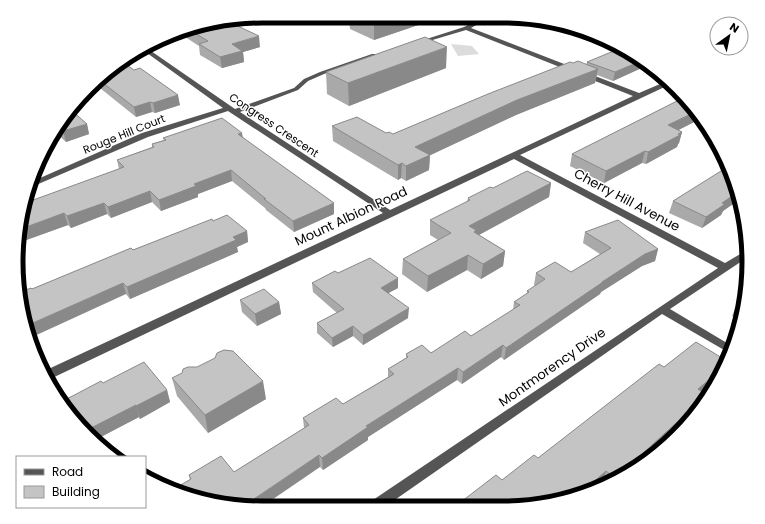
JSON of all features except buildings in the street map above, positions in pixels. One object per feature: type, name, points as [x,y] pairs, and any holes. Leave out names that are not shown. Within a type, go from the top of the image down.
[{"type":"street","points":[[409,45],[424,42],[466,28],[476,23]]},
{"type":"street","points":[[466,28],[640,96]]},
{"type":"street","name":"Congress Crescent","points":[[150,52],[232,110],[389,213]]},
{"type":"street","name":"Rouge Hill Court","points":[[37,183],[145,135],[284,94],[296,89],[306,80],[322,73],[379,54]]},
{"type":"street","name":"Mount Albion Road","points":[[51,373],[389,213],[515,156],[664,85]]},
{"type":"street","name":"Cherry Hill Avenue","points":[[515,156],[726,268]]},
{"type":"street","name":"Montmorency Drive","points":[[382,501],[662,308],[742,257]]},
{"type":"street","points":[[662,308],[726,347]]},
{"type":"shaded area","points":[[451,44],[472,46],[479,54],[458,56]]}]
